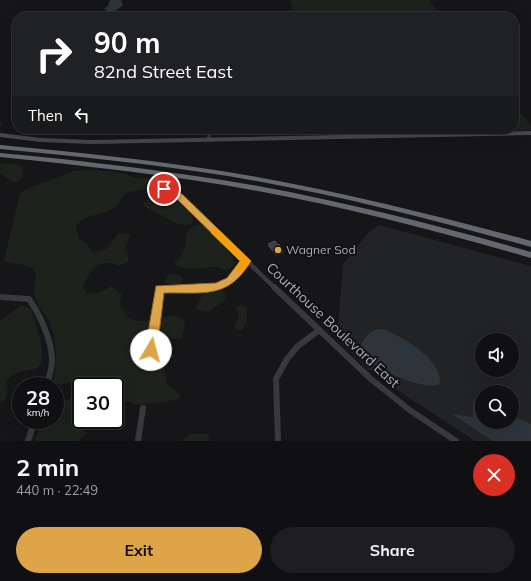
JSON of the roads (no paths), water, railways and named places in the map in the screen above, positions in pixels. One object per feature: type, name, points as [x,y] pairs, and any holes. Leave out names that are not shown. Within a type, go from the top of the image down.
[{"type":"highway","points":[[0,143],[74,154]]},
{"type":"highway","points":[[0,147],[175,166],[284,184],[400,210],[531,244]]},
{"type":"highway","points":[[0,155],[160,172],[280,193],[400,220],[531,255]]},
{"type":"street","points":[[519,133],[531,133]]},
{"type":"street","points":[[209,134],[209,140]]},
{"type":"street","points":[[0,135],[73,142],[485,134]]},
{"type":"street","name":"Courthouse Boulevard East","points":[[164,189],[179,196],[318,331],[372,380],[411,411],[456,441]]},
{"type":"street","points":[[151,350],[160,289],[218,287],[231,280],[246,261]]},
{"type":"street","points":[[0,297],[29,299],[36,308],[52,358],[49,377]]},
{"type":"street","points":[[278,441],[276,379],[287,359],[298,346],[318,331]]},
{"type":"street","points":[[138,441],[143,408]]},
{"type":"street","points":[[28,441],[32,429]]},
{"type":"place","name":"Wagner Sod","points":[[278,250]]}]
